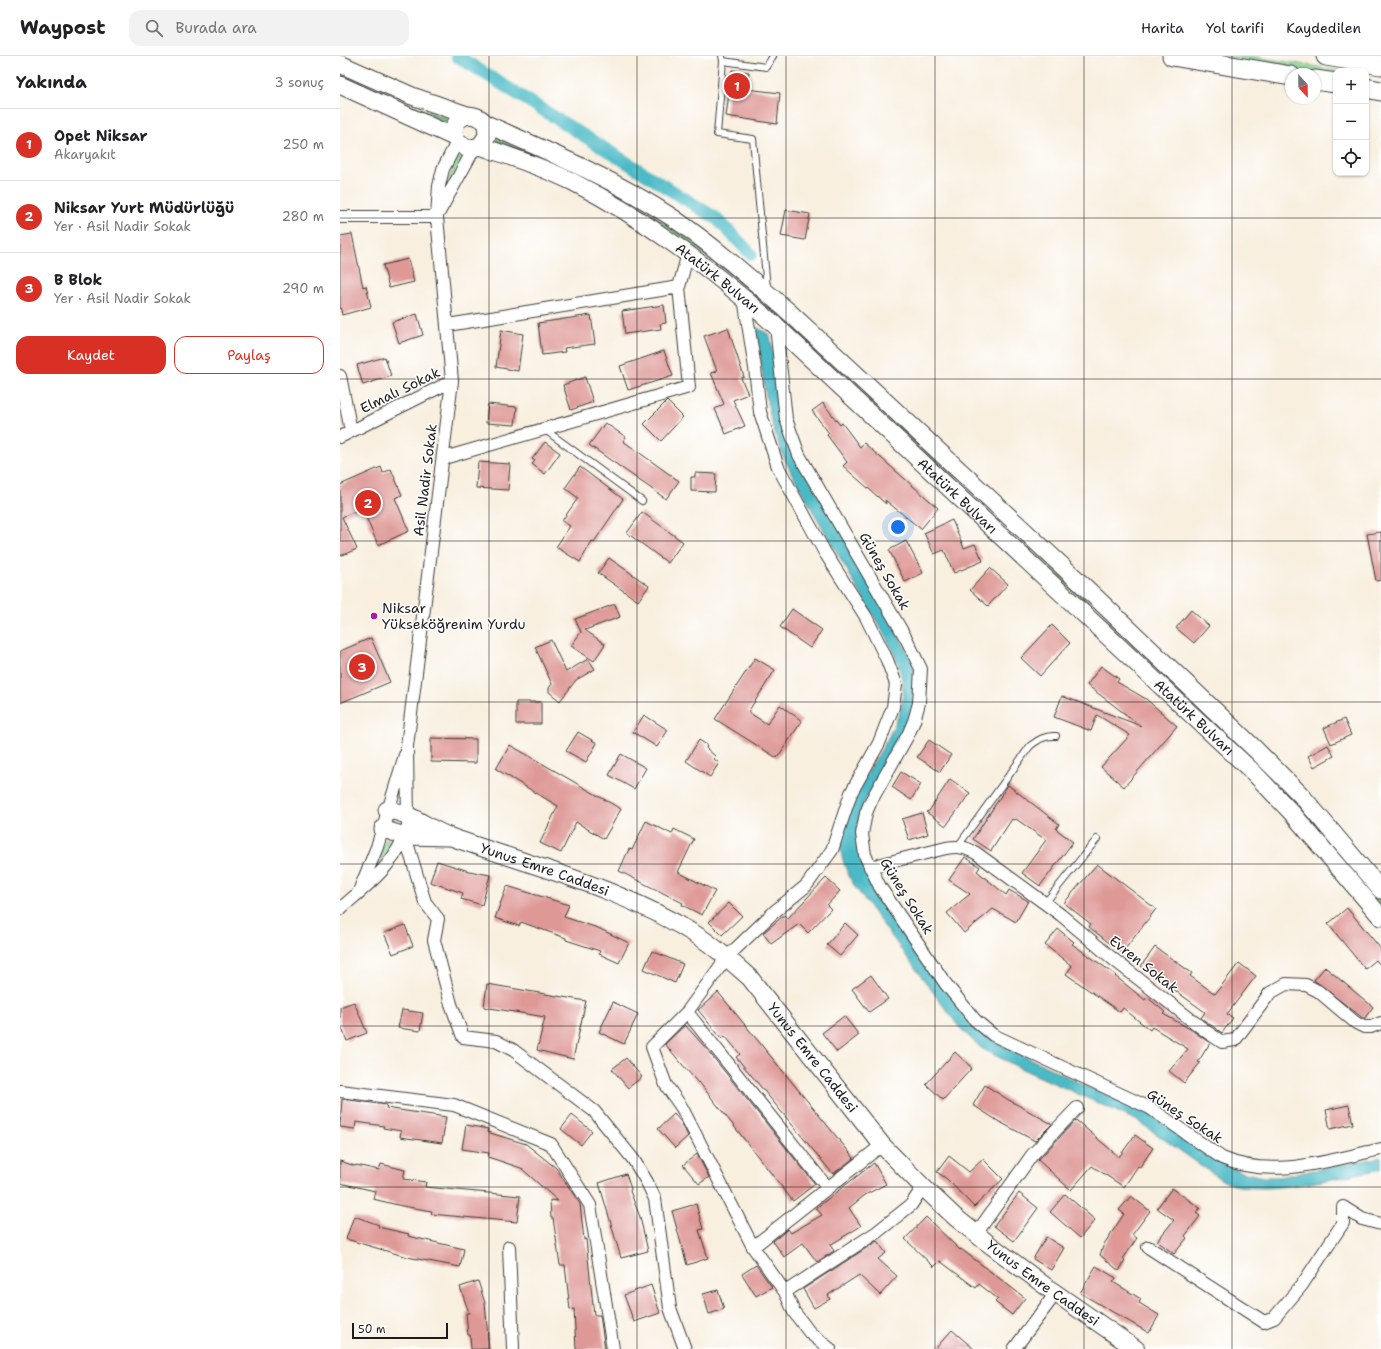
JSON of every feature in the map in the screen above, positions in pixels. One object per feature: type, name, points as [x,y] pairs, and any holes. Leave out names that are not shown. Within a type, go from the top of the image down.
[{"type":"main road","points":[[1172,56],[1285,75]]},
{"type":"main road","points":[[1326,56],[1381,65]]},
{"type":"main road","name":"Atatürk Bulvarı","points":[[340,64],[412,96],[467,116],[478,116],[486,124],[588,170],[650,204],[702,239],[768,293],[1088,590],[1255,749],[1300,796],[1381,890]]},
{"type":"main road","points":[[1321,81],[1333,83]]},
{"type":"main road","name":"Atatürk Bulvarı","points":[[340,85],[456,140],[468,149],[477,148],[524,161],[573,182],[641,221],[688,254],[744,298],[776,326],[1254,772],[1292,813],[1381,917]]},
{"type":"main road","points":[[1369,89],[1381,91]]},
{"type":"main road","points":[[456,140],[456,124],[460,118],[467,116]]},
{"type":"main road","points":[[477,148],[487,136],[486,124]]},
{"type":"main road","name":"Yunus Emre Caddesi","points":[[387,810],[408,814],[449,837],[599,887],[643,906],[699,937],[727,957],[750,978],[781,1015],[882,1145],[923,1187],[976,1234],[1056,1293],[1136,1349]]},
{"type":"main road","name":"Yunus Emre Caddesi","points":[[382,829],[405,836],[449,837]]},
{"type":"street","name":"Asil Nadir Sokak","points":[[340,909],[359,893],[384,868],[394,856],[405,836],[408,814],[408,746],[444,458],[452,381],[437,216],[439,186],[443,169],[456,140]]},
{"type":"street","points":[[340,217],[437,216],[477,148]]},
{"type":"street","points":[[444,458],[689,388],[679,287],[688,254]]},
{"type":"street","points":[[448,325],[679,287]]},
{"type":"street","points":[[744,298],[760,412],[778,467],[824,550],[866,617],[887,660],[896,684],[893,707],[879,743],[851,793],[832,850],[806,886],[774,912],[727,957],[687,1012],[652,1047],[666,1085],[682,1108],[753,1247],[785,1292],[794,1312],[810,1333],[830,1349]]},
{"type":"street","name":"Güneş Sokak","points":[[776,326],[781,386],[786,419],[799,455],[914,652],[921,669],[919,703],[914,721],[871,801],[863,824],[863,845],[870,866],[880,887],[945,983],[975,1020],[993,1035],[1150,1108],[1217,1154],[1234,1163],[1263,1167],[1295,1166],[1381,1149]]},
{"type":"street","points":[[340,376],[352,431]]},
{"type":"street","name":"Elmalı Sokak","points":[[340,437],[452,381]]},
{"type":"street","name":"Asil Nadir Sokak","points":[[359,893],[382,829],[408,746]]},
{"type":"street","points":[[405,836],[425,902],[438,920],[434,940],[451,1004],[463,1037],[496,1041],[513,1050],[594,1111],[633,1159],[647,1182],[655,1199],[670,1308],[685,1349]]},
{"type":"street","points":[[870,866],[958,846]]},
{"type":"street","name":"Evren Sokak","points":[[958,846],[976,852],[1045,903],[1126,969],[1222,1042],[1235,1040],[1270,993],[1286,984],[1306,985],[1318,992],[1356,1023],[1364,1027],[1372,1027],[1381,1023]]},
{"type":"street","points":[[687,1012],[827,1187]]},
{"type":"street","points":[[340,1091],[454,1105],[551,1144],[590,1205],[612,1349]]},
{"type":"street","points":[[976,1234],[1032,1155],[1077,1108]]},
{"type":"street","points":[[753,1247],[882,1145]]},
{"type":"street","points":[[785,1292],[877,1232],[911,1205],[923,1187]]},
{"type":"street","points":[[1148,1247],[1264,1322],[1274,1318],[1302,1285],[1342,1223],[1343,1207],[1362,1219],[1381,1224]]},
{"type":"street","points":[[509,1247],[513,1349]]},
{"type":"street","points":[[1014,1349],[1056,1293]]},
{"type":"lane","points":[[768,293],[753,138],[718,134],[723,59],[766,67],[773,56]]},
{"type":"lane","points":[[544,429],[642,501]]},
{"type":"lane","points":[[958,846],[1030,746],[1039,739],[1049,736],[1056,736]]},
{"type":"lane","points":[[1045,903],[1097,839]]},
{"type":"green space","points":[[1219,56],[1249,56],[1333,69],[1333,75],[1321,73],[1321,68],[1293,68]]},
{"type":"green space","points":[[340,74],[404,103],[448,118],[444,126],[340,77]]},
{"type":"green space","points":[[497,138],[583,176],[650,212],[709,254],[752,288],[1218,722],[1310,818],[1381,901],[1381,906],[1253,761],[1214,722],[744,286],[654,219],[616,197],[576,177],[495,142]]},
{"type":"green space","points":[[456,157],[463,159],[447,186]]},
{"type":"green space","points":[[386,839],[393,841],[373,873]]},
{"type":"water","points":[[756,327],[770,335],[783,419],[912,660],[916,674],[912,715],[863,805],[857,830],[861,860],[877,894],[973,1027],[998,1043],[1086,1086],[1149,1113],[1241,1172],[1263,1177],[1279,1177],[1381,1157],[1381,1169],[1309,1183],[1271,1188],[1239,1186],[1224,1181],[1138,1121],[1020,1068],[981,1048],[959,1027],[855,887],[848,874],[843,859],[841,850],[841,836],[850,807],[857,792],[894,726],[903,700],[903,686],[898,664],[889,643],[800,488],[783,455],[771,420]]},
{"type":"building","points":[[732,70],[749,72],[746,89],[780,93],[777,124],[726,116]]},
{"type":"building","points":[[786,210],[810,214],[805,240],[781,236]]},
{"type":"building","points":[[352,234],[363,287],[366,286],[371,307],[342,315],[340,306],[340,236]]},
{"type":"building","points":[[408,259],[414,282],[389,288],[383,265]]},
{"type":"building","points":[[664,305],[666,323],[660,324],[661,329],[625,334],[622,311]]},
{"type":"building","points":[[417,314],[423,335],[399,343],[392,322]]},
{"type":"building","points":[[591,315],[595,344],[564,348],[565,352],[542,355],[538,323]]},
{"type":"building","points":[[728,328],[744,377],[741,378],[748,394],[733,400],[745,426],[726,434],[715,409],[724,404],[711,373],[717,371],[704,336]]},
{"type":"building","points":[[501,330],[523,334],[518,371],[496,367]]},
{"type":"building","points":[[664,351],[673,376],[628,390],[620,366]]},
{"type":"building","points":[[385,357],[391,376],[363,385],[357,365]]},
{"type":"building","points":[[585,377],[593,402],[571,410],[563,385]]},
{"type":"building","points":[[667,401],[683,417],[661,441],[644,424]]},
{"type":"building","points":[[823,403],[840,425],[842,423],[860,447],[864,443],[938,508],[921,529],[885,500],[886,504],[843,466],[847,462],[827,435],[829,433],[812,411]]},
{"type":"building","points":[[488,404],[517,407],[515,425],[486,423]]},
{"type":"building","points":[[605,423],[626,437],[623,441],[679,481],[666,499],[589,445]]},
{"type":"building","points":[[545,442],[560,453],[545,474],[532,464],[535,461],[532,459]]},
{"type":"building","points":[[478,462],[510,464],[508,490],[476,488]]},
{"type":"building","points":[[381,467],[383,473],[391,469],[402,495],[395,498],[409,531],[378,545],[362,508],[342,517],[357,549],[340,556],[340,485]]},
{"type":"building","points":[[580,467],[623,499],[594,542],[592,541],[580,562],[556,547],[570,526],[562,521],[578,498],[565,488]]},
{"type":"building","points":[[695,473],[716,474],[715,492],[691,491],[691,477],[695,477]]},
{"type":"building","points":[[642,512],[683,542],[668,563],[627,533]]},
{"type":"building","points":[[952,520],[964,548],[975,544],[983,561],[954,573],[944,550],[934,554],[924,533]]},
{"type":"building","points":[[1381,532],[1381,580],[1376,581],[1367,534]]},
{"type":"building","points":[[906,541],[923,573],[905,582],[889,550]]},
{"type":"building","points":[[609,558],[649,586],[638,601],[598,573]]},
{"type":"building","points":[[990,568],[1008,584],[988,606],[970,590]]},
{"type":"building","points":[[615,604],[620,617],[585,630],[605,644],[594,661],[571,646],[581,632],[575,619]]},
{"type":"building","points":[[792,609],[822,630],[810,648],[780,627]]},
{"type":"building","points":[[1191,610],[1209,626],[1194,643],[1176,628]]},
{"type":"building","points":[[1052,625],[1070,643],[1040,676],[1021,658]]},
{"type":"building","points":[[371,638],[390,682],[340,703],[340,651]]},
{"type":"building","points":[[551,640],[566,672],[588,659],[595,669],[576,680],[560,701],[549,692],[549,688],[552,684],[535,647]]},
{"type":"building","points":[[755,658],[775,670],[748,712],[767,724],[780,705],[802,721],[777,758],[715,719]]},
{"type":"building","points":[[1101,666],[1119,679],[1117,682],[1146,699],[1177,726],[1124,787],[1101,767],[1130,735],[1097,715],[1091,731],[1054,717],[1062,696],[1141,726],[1087,685]]},
{"type":"building","points":[[516,702],[541,702],[541,724],[516,724]]},
{"type":"building","points":[[644,715],[668,730],[657,747],[633,732]]},
{"type":"building","points":[[1344,719],[1351,735],[1331,744],[1324,728]]},
{"type":"building","points":[[578,732],[597,743],[586,762],[566,751]]},
{"type":"building","points":[[431,738],[476,739],[476,763],[431,762]]},
{"type":"building","points":[[699,740],[707,745],[706,748],[715,756],[714,759],[719,763],[710,777],[686,761]]},
{"type":"building","points":[[929,740],[951,755],[940,772],[917,757]]},
{"type":"building","points":[[510,745],[621,809],[604,839],[576,822],[561,853],[540,843],[558,806],[496,769]]},
{"type":"building","points":[[1328,745],[1334,756],[1314,767],[1308,756]]},
{"type":"building","points":[[621,754],[646,768],[634,789],[609,775]]},
{"type":"building","points":[[901,772],[921,784],[911,800],[892,787]]},
{"type":"building","points":[[950,779],[970,793],[946,826],[926,812],[929,811]]},
{"type":"building","points":[[1008,785],[1059,824],[1056,829],[1073,842],[1040,886],[1022,873],[1046,840],[1016,819],[1012,819],[991,851],[973,839]]},
{"type":"building","points":[[922,813],[928,834],[909,840],[902,819]]},
{"type":"building","points":[[646,821],[672,834],[674,829],[694,839],[678,872],[715,891],[702,915],[682,905],[683,903],[619,871],[629,849],[632,850]]},
{"type":"building","points":[[965,857],[980,867],[977,871],[1006,895],[1009,890],[1028,901],[1016,922],[993,909],[964,933],[947,913],[970,894],[949,880]]},
{"type":"building","points":[[437,861],[469,871],[490,875],[482,905],[461,899],[463,893],[430,882]]},
{"type":"building","points":[[1097,864],[1156,909],[1122,953],[1089,927],[1091,924],[1064,903]]},
{"type":"building","points":[[826,878],[840,891],[827,905],[831,909],[808,933],[799,924],[771,944],[763,933],[784,915],[787,919]]},
{"type":"building","points":[[507,886],[569,905],[564,917],[598,928],[629,943],[619,963],[599,954],[600,951],[566,940],[566,938],[521,922],[519,926],[495,918]]},
{"type":"building","points":[[729,903],[742,916],[722,935],[709,922]]},
{"type":"building","points":[[1347,908],[1381,949],[1381,966],[1376,960],[1365,969],[1328,924]]},
{"type":"building","points":[[845,923],[858,935],[840,956],[827,945]]},
{"type":"building","points":[[405,925],[413,946],[393,954],[384,933]]},
{"type":"building","points":[[1058,929],[1074,942],[1072,944],[1116,975],[1115,976],[1145,1000],[1147,997],[1165,1012],[1163,1014],[1192,1030],[1210,1043],[1198,1062],[1200,1063],[1184,1083],[1169,1071],[1188,1049],[1152,1027],[1150,1030],[1123,1008],[1120,1012],[1066,974],[1072,966],[1045,945]]},
{"type":"building","points":[[1155,947],[1192,973],[1190,976],[1215,994],[1239,963],[1256,976],[1227,1014],[1233,1018],[1222,1033],[1201,1018],[1205,1012],[1141,966]]},
{"type":"building","points":[[652,951],[683,964],[675,983],[644,969]]},
{"type":"building","points":[[1325,967],[1373,1007],[1364,1019],[1314,980]]},
{"type":"building","points":[[871,975],[888,999],[869,1012],[852,989]]},
{"type":"building","points":[[487,984],[586,1001],[573,1059],[537,1050],[545,1017],[484,1007]]},
{"type":"building","points":[[718,992],[854,1158],[833,1174],[736,1057],[740,1054],[725,1036],[722,1039],[698,1010]]},
{"type":"building","points":[[354,1002],[367,1033],[347,1041],[340,1024],[340,1007]]},
{"type":"building","points":[[613,1002],[638,1014],[624,1044],[599,1032]]},
{"type":"building","points":[[402,1010],[423,1013],[420,1031],[398,1028]]},
{"type":"building","points":[[844,1016],[859,1035],[837,1052],[822,1033]]},
{"type":"building","points":[[685,1025],[704,1046],[815,1184],[793,1201],[699,1082],[698,1083],[665,1044]]},
{"type":"building","points":[[955,1052],[972,1068],[943,1100],[926,1084]]},
{"type":"building","points":[[626,1058],[642,1077],[628,1088],[612,1069]]},
{"type":"building","points":[[985,1085],[1052,1124],[1035,1141],[998,1121],[973,1105]]},
{"type":"building","points":[[342,1099],[387,1105],[386,1108],[446,1117],[442,1143],[400,1137],[401,1131],[383,1128],[384,1126],[356,1122],[355,1129],[340,1127]]},
{"type":"building","points":[[1349,1105],[1353,1124],[1330,1129],[1326,1110]]},
{"type":"building","points":[[674,1114],[681,1122],[688,1136],[675,1148],[658,1129]]},
{"type":"building","points":[[572,1115],[592,1131],[581,1145],[561,1129]]},
{"type":"building","points":[[1076,1120],[1119,1157],[1135,1135],[1153,1148],[1140,1167],[1138,1166],[1124,1187],[1092,1166],[1071,1190],[1038,1160]]},
{"type":"building","points":[[466,1125],[488,1129],[487,1132],[526,1144],[556,1168],[580,1204],[584,1240],[586,1239],[594,1315],[600,1315],[605,1349],[576,1349],[574,1309],[570,1310],[565,1265],[560,1265],[553,1218],[551,1218],[550,1200],[558,1201],[521,1168],[488,1157],[489,1153],[462,1149]]},
{"type":"building","points":[[697,1154],[709,1177],[699,1184],[683,1165]]},
{"type":"building","points":[[949,1156],[969,1172],[983,1159],[1003,1179],[974,1207],[947,1179],[937,1172]]},
{"type":"building","points":[[340,1161],[355,1166],[379,1170],[381,1164],[405,1170],[403,1179],[426,1182],[425,1187],[520,1196],[517,1222],[431,1214],[432,1211],[373,1199],[375,1191],[340,1183]]},
{"type":"building","points":[[874,1163],[886,1184],[865,1195],[849,1208],[861,1226],[830,1245],[834,1251],[817,1262],[803,1243],[784,1257],[773,1241],[788,1229],[791,1233],[822,1215],[816,1208]]},
{"type":"building","points":[[626,1174],[631,1189],[630,1191],[640,1217],[648,1251],[621,1258],[599,1183]]},
{"type":"building","points":[[1172,1188],[1200,1208],[1196,1213],[1200,1216],[1185,1236],[1187,1238],[1174,1254],[1157,1241],[1174,1220],[1157,1208]]},
{"type":"building","points":[[1019,1193],[1038,1208],[1014,1241],[994,1226]]},
{"type":"building","points":[[1065,1194],[1095,1220],[1080,1238],[1050,1212]]},
{"type":"building","points":[[1131,1196],[1150,1211],[1132,1235],[1137,1238],[1123,1259],[1125,1261],[1119,1271],[1100,1255],[1104,1244],[1124,1214],[1119,1210]]},
{"type":"building","points":[[696,1204],[703,1229],[699,1230],[708,1258],[687,1265],[672,1211]]},
{"type":"building","points":[[354,1216],[379,1225],[378,1227],[409,1234],[408,1236],[464,1249],[460,1267],[407,1257],[346,1239]]},
{"type":"building","points":[[926,1217],[960,1250],[961,1249],[1025,1298],[1012,1315],[995,1302],[998,1299],[979,1284],[976,1288],[940,1261],[934,1267],[905,1239]]},
{"type":"building","points":[[1046,1237],[1064,1248],[1051,1270],[1033,1259]]},
{"type":"building","points":[[877,1241],[886,1253],[878,1259],[897,1276],[880,1295],[859,1275],[828,1295],[830,1299],[814,1308],[803,1289]]},
{"type":"building","points":[[756,1265],[772,1287],[756,1296],[742,1274]]},
{"type":"building","points":[[1096,1266],[1116,1278],[1113,1282],[1141,1299],[1139,1303],[1159,1315],[1149,1333],[1080,1293]]},
{"type":"building","points":[[478,1281],[485,1303],[489,1349],[471,1349],[466,1313],[469,1313],[460,1287]]},
{"type":"building","points":[[651,1285],[660,1313],[634,1322],[624,1295]]},
{"type":"building","points":[[718,1290],[724,1309],[709,1314],[703,1294]]},
{"type":"building","points":[[952,1330],[974,1349],[935,1349]]},
{"type":"waterway","points":[[457,56],[717,219],[751,254]]},
{"type":"place","name":"Opet Niksar","points":[[737,86]]},
{"type":"place","name":"Niksar Yurt Müdürlüğü","points":[[368,503]]},
{"type":"place","name":"Niksar Yükseköğrenim Yurdu","points":[[374,616]]},
{"type":"place","name":"B Blok","points":[[362,667]]}]
